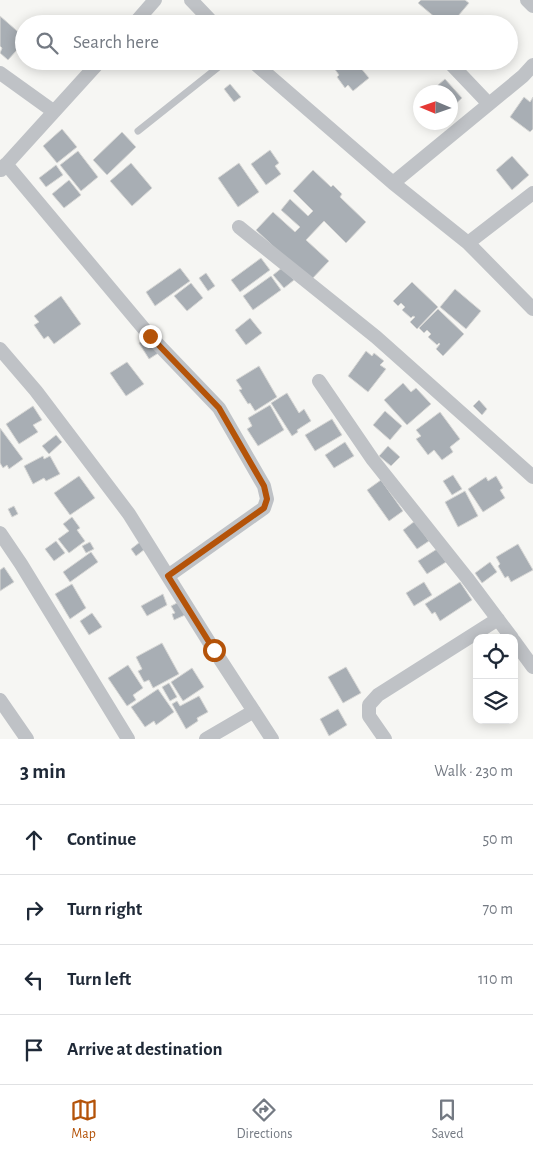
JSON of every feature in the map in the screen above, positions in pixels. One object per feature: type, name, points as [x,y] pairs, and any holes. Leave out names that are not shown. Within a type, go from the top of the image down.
[{"type":"street","points":[[142,15],[155,0]]},
{"type":"street","points":[[191,0],[205,15]]},
{"type":"street","points":[[527,0],[533,6]]},
{"type":"street","points":[[393,183],[523,76],[533,65]]},
{"type":"street","points":[[92,70],[3,167],[150,336],[219,408],[264,486],[267,499],[264,508],[168,576]]},
{"type":"street","points":[[262,70],[393,183],[468,243],[533,309]]},
{"type":"street","points":[[457,70],[488,103]]},
{"type":"street","points":[[0,73],[53,111]]},
{"type":"street","points":[[468,243],[498,218],[533,193]]},
{"type":"street","points":[[238,227],[376,337],[533,477]]},
{"type":"street","points":[[0,349],[36,391],[129,514],[272,739]]},
{"type":"street","points":[[319,381],[373,460],[509,634]]},
{"type":"street","points":[[0,533],[128,739]]},
{"type":"street","points":[[385,739],[369,716],[369,705],[378,695],[498,619]]},
{"type":"street","points":[[518,646],[533,667]]},
{"type":"street","points":[[0,700],[26,739]]},
{"type":"street","points":[[206,739],[254,711]]},
{"type":"lane","points":[[138,131],[215,70]]},
{"type":"building","points":[[421,0],[465,0],[469,3],[459,15],[432,15],[418,3]]},
{"type":"building","points":[[0,16],[15,29],[15,52],[8,60],[0,53],[2,48],[0,46]]},
{"type":"building","points":[[335,70],[362,70],[369,78],[353,91],[348,85],[345,88],[337,77],[339,75]]},
{"type":"building","points":[[445,79],[450,85],[438,85]]},
{"type":"building","points":[[230,84],[241,97],[234,102],[224,89]]},
{"type":"building","points":[[458,94],[462,98],[458,102]]},
{"type":"building","points":[[524,97],[530,102],[533,97],[533,129],[530,132],[510,117]]},
{"type":"building","points":[[62,129],[77,147],[57,163],[43,146]]},
{"type":"building","points":[[122,132],[136,147],[107,175],[93,160]]},
{"type":"building","points":[[270,150],[279,163],[275,166],[281,174],[266,185],[251,164]]},
{"type":"building","points":[[78,151],[98,177],[81,191],[60,165]]},
{"type":"building","points":[[512,156],[529,175],[512,190],[496,170]]},
{"type":"building","points":[[131,163],[152,188],[132,206],[110,181]]},
{"type":"building","points":[[239,163],[259,192],[238,207],[218,178]]},
{"type":"building","points":[[56,165],[63,175],[46,187],[39,178]]},
{"type":"building","points":[[313,170],[331,187],[333,185],[342,194],[340,197],[366,222],[346,243],[324,221],[306,240],[329,261],[310,281],[256,230],[273,212],[295,232],[300,227],[281,210],[290,199],[308,216],[313,211],[293,191]]},
{"type":"building","points":[[69,180],[81,195],[64,208],[52,194]]},
{"type":"building","points":[[261,258],[270,270],[240,292],[231,280]]},
{"type":"building","points":[[283,267],[294,280],[284,288],[273,275]]},
{"type":"building","points":[[180,268],[190,281],[155,306],[146,292]]},
{"type":"building","points":[[206,273],[215,286],[208,291],[199,278]]},
{"type":"building","points":[[271,276],[281,290],[253,310],[243,296]]},
{"type":"building","points":[[412,282],[438,307],[417,329],[410,322],[415,317],[411,318],[402,310],[405,307],[401,303],[398,306],[393,301]]},
{"type":"building","points":[[191,283],[203,298],[187,311],[174,296]]},
{"type":"building","points":[[455,289],[481,311],[466,329],[440,307]]},
{"type":"building","points":[[61,296],[81,324],[54,344],[48,336],[44,339],[34,325],[39,322],[34,316]]},
{"type":"building","points":[[438,309],[464,334],[443,356],[436,349],[440,344],[437,345],[428,337],[431,334],[427,330],[424,333],[419,328]]},
{"type":"building","points":[[250,318],[262,333],[246,345],[235,330]]},
{"type":"building","points":[[150,336],[160,352],[149,359],[139,343]]},
{"type":"building","points":[[366,351],[372,356],[374,353],[384,361],[380,365],[386,369],[368,392],[348,376]]},
{"type":"building","points":[[127,362],[144,384],[126,396],[110,373]]},
{"type":"building","points":[[259,366],[277,397],[255,411],[239,390],[242,389],[236,380]]},
{"type":"building","points":[[403,383],[411,392],[416,388],[431,404],[407,425],[384,400]]},
{"type":"building","points":[[287,393],[299,413],[304,409],[311,421],[297,430],[298,432],[292,436],[271,403]]},
{"type":"building","points":[[479,400],[487,409],[482,415],[473,406]]},
{"type":"building","points":[[270,405],[284,430],[258,446],[247,429],[252,426],[248,418]]},
{"type":"building","points":[[33,406],[42,420],[33,425],[38,432],[19,444],[6,424]]},
{"type":"building","points":[[385,411],[402,426],[390,440],[373,425]]},
{"type":"building","points":[[440,412],[460,439],[450,447],[453,452],[442,460],[434,450],[428,455],[416,439],[421,436],[416,430]]},
{"type":"building","points":[[332,419],[342,435],[315,451],[305,435]]},
{"type":"building","points":[[0,428],[23,459],[9,469],[7,465],[3,468],[0,463]]},
{"type":"building","points":[[56,435],[62,442],[49,454],[42,446]]},
{"type":"building","points":[[345,442],[354,456],[334,468],[325,455]]},
{"type":"building","points":[[388,446],[400,457],[391,466],[379,456]]},
{"type":"building","points":[[43,456],[44,459],[50,456],[60,474],[46,481],[44,478],[33,484],[24,466]]},
{"type":"building","points":[[453,475],[462,489],[452,495],[443,481]]},
{"type":"building","points":[[79,476],[95,498],[70,515],[54,493]]},
{"type":"building","points":[[496,476],[503,488],[500,490],[505,498],[483,512],[468,489],[486,477],[488,481]]},
{"type":"building","points":[[381,480],[403,511],[389,521],[367,490]]},
{"type":"building","points":[[465,491],[478,516],[458,527],[445,502]]},
{"type":"building","points":[[14,506],[18,514],[12,517],[8,509]]},
{"type":"building","points":[[72,517],[80,528],[77,530],[85,541],[69,553],[58,539],[69,531],[63,524]]},
{"type":"building","points":[[415,521],[429,541],[417,549],[403,530]]},
{"type":"building","points":[[56,541],[65,553],[54,561],[45,549]]},
{"type":"building","points":[[90,542],[94,549],[86,553],[82,546]]},
{"type":"building","points":[[140,542],[145,549],[136,556],[131,549]]},
{"type":"building","points":[[518,544],[533,570],[511,582],[508,576],[505,578],[498,566],[500,564],[496,557]]},
{"type":"building","points":[[437,549],[446,562],[427,574],[418,561]]},
{"type":"building","points":[[91,552],[98,562],[70,582],[63,572]]},
{"type":"building","points":[[490,562],[497,572],[482,583],[475,573]]},
{"type":"building","points":[[4,567],[14,582],[0,591],[0,570]]},
{"type":"building","points":[[424,582],[432,595],[414,606],[406,593]]},
{"type":"building","points":[[460,582],[472,600],[440,621],[435,612],[432,614],[425,604]]},
{"type":"building","points":[[72,584],[86,608],[70,619],[55,594]]},
{"type":"building","points":[[163,594],[167,605],[147,616],[141,606]]},
{"type":"building","points":[[179,602],[185,615],[174,620],[172,614],[175,613],[171,606]]},
{"type":"building","points":[[92,613],[102,627],[89,635],[80,621]]},
{"type":"building","points":[[162,643],[179,674],[153,688],[149,680],[144,682],[138,671],[142,669],[136,657]]},
{"type":"building","points":[[128,665],[143,688],[133,695],[136,700],[127,706],[108,678]]},
{"type":"building","points":[[346,667],[361,693],[343,703],[328,677]]},
{"type":"building","points":[[192,668],[204,687],[183,701],[171,682]]},
{"type":"building","points":[[169,683],[177,697],[170,701],[162,687]]},
{"type":"building","points":[[158,689],[174,712],[156,725],[154,721],[145,727],[131,707]]},
{"type":"building","points":[[199,696],[208,712],[197,718],[198,721],[186,729],[172,704],[177,701],[180,706]]},
{"type":"building","points":[[338,709],[347,725],[329,736],[320,719]]},
{"type":"route","points":[[150,336],[219,408],[264,486],[267,499],[264,508],[168,576],[214,650]]}]
